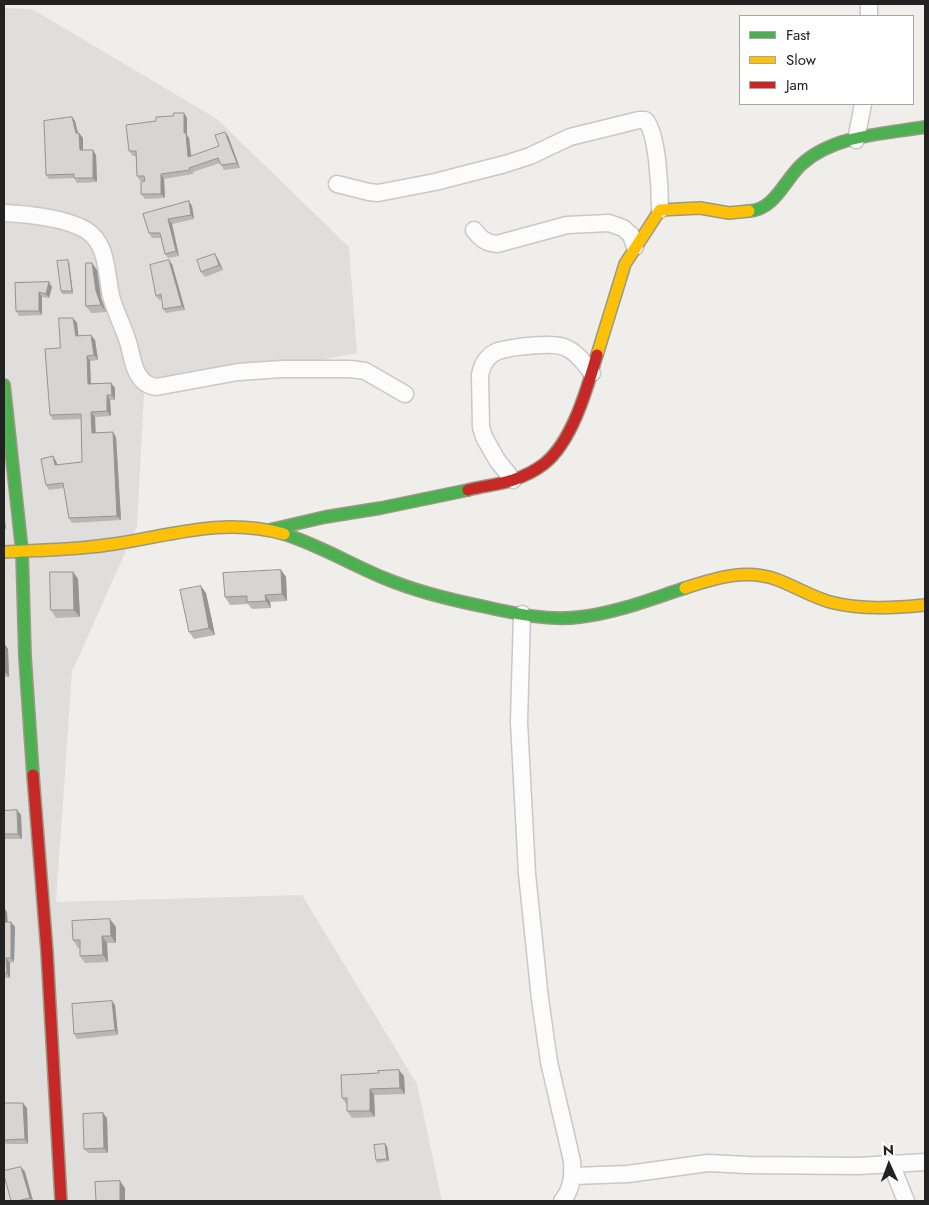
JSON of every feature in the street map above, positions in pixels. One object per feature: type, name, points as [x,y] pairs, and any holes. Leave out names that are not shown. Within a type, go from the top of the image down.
[{"type":"street","points":[[856,140],[863,105]]},
{"type":"street","points":[[269,530],[318,518],[381,508],[513,480],[543,465],[560,447],[571,427],[592,373],[625,264],[660,210],[660,180],[651,128],[645,120],[570,137],[530,156],[435,182],[378,193],[336,184]]},
{"type":"street","points":[[660,210],[700,208],[728,212],[756,211],[762,209],[787,184],[801,165],[810,157],[834,144],[925,127]]},
{"type":"street","points":[[4,213],[44,217],[86,230],[93,237],[106,259],[111,296],[127,339],[133,362],[142,380],[148,385],[156,387],[170,385],[238,372],[283,369],[350,369],[365,371],[405,394]]},
{"type":"street","points":[[474,230],[480,238],[488,243],[498,244],[567,225],[609,223],[624,228],[631,235],[635,247]]},
{"type":"street","points":[[513,480],[497,460],[481,428],[480,375],[482,367],[488,358],[498,351],[540,344],[564,346],[592,373]]},
{"type":"street","points":[[4,384],[22,550],[25,657],[47,952],[61,1201]]},
{"type":"street","points":[[4,552],[95,547],[182,531],[248,527],[269,530],[296,538],[402,585],[453,600],[543,618],[566,619],[606,613],[655,599],[712,579],[736,574],[757,574],[819,599],[844,605],[879,609],[925,605]]},
{"type":"street","points":[[522,614],[519,722],[528,874],[540,999],[550,1062],[572,1161],[573,1176],[569,1192],[562,1201]]},
{"type":"street","points":[[898,1164],[925,1153]]},
{"type":"street","points":[[573,1176],[628,1174],[708,1163],[804,1166],[925,1162]]},
{"type":"street","points":[[898,1164],[906,1201]]},
{"type":"shaded area","points":[[4,8],[32,9],[217,119],[349,247],[357,353],[144,394],[137,526],[72,672],[56,902],[302,895],[417,1084],[442,1201],[4,1201]]},
{"type":"building","points":[[174,113],[184,113],[184,133],[186,133],[188,157],[219,146],[215,135],[225,132],[237,163],[221,165],[218,158],[189,168],[190,170],[161,174],[161,194],[141,194],[141,182],[145,181],[144,176],[137,176],[136,151],[129,151],[126,125],[156,121],[156,117],[173,116]]},
{"type":"building","points":[[72,117],[76,133],[79,133],[80,150],[93,150],[93,178],[74,178],[74,174],[46,175],[44,121]]},
{"type":"building","points":[[189,201],[191,215],[168,219],[176,251],[165,254],[160,233],[149,233],[143,214]]},
{"type":"building","points":[[215,254],[219,265],[201,272],[197,260]]},
{"type":"building","points":[[68,260],[72,291],[61,291],[57,261]]},
{"type":"building","points":[[169,260],[182,306],[163,309],[161,294],[156,296],[150,265]]},
{"type":"building","points":[[86,263],[92,263],[96,291],[101,305],[86,306]]},
{"type":"building","points":[[49,282],[46,294],[39,292],[39,311],[16,311],[15,283]]},
{"type":"building","points":[[59,318],[73,318],[76,336],[91,335],[94,355],[87,356],[88,384],[111,383],[112,395],[107,395],[107,411],[91,412],[92,433],[113,432],[117,516],[69,518],[63,483],[46,485],[41,459],[53,456],[55,465],[82,462],[81,414],[50,415],[45,349],[60,348]]},
{"type":"building","points":[[281,570],[282,594],[265,595],[266,601],[247,602],[247,596],[225,597],[223,573]]},
{"type":"building","points":[[50,572],[73,572],[74,610],[51,610]]},
{"type":"building","points":[[201,586],[209,628],[189,632],[180,590]]},
{"type":"building","points":[[17,810],[18,834],[4,834],[4,811]]},
{"type":"building","points":[[110,919],[111,936],[102,936],[103,955],[80,956],[80,940],[73,940],[72,921]]},
{"type":"building","points":[[4,922],[11,922],[11,958],[6,958],[7,973],[4,973]]},
{"type":"building","points":[[112,1001],[115,1030],[74,1034],[72,1004]]},
{"type":"building","points":[[399,1070],[400,1088],[370,1089],[370,1111],[347,1111],[347,1098],[342,1098],[341,1075]]},
{"type":"building","points":[[4,1103],[23,1103],[25,1139],[4,1140]]},
{"type":"building","points":[[103,1113],[104,1148],[84,1149],[83,1114]]},
{"type":"building","points":[[385,1144],[387,1159],[376,1160],[374,1145]]},
{"type":"building","points":[[21,1167],[30,1198],[11,1201],[4,1171]]},
{"type":"building","points":[[120,1181],[120,1201],[96,1201],[95,1182]]},
{"type":"traffic: fast","points":[[749,211],[758,209],[773,200],[802,164],[815,154],[829,147],[860,137],[925,127]]},
{"type":"traffic: fast","points":[[4,385],[22,551],[25,657],[33,775]]},
{"type":"traffic: fast","points":[[269,530],[325,517],[381,508],[468,490]]},
{"type":"traffic: fast","points":[[284,534],[396,583],[434,595],[533,616],[568,618],[593,615],[633,605],[685,588]]},
{"type":"traffic: slow","points":[[597,355],[625,264],[660,210],[700,208],[729,213],[749,211]]},
{"type":"traffic: slow","points":[[4,552],[100,546],[178,532],[219,527],[262,529],[284,534]]},
{"type":"traffic: slow","points":[[685,588],[720,578],[754,575],[778,580],[817,597],[842,605],[878,608],[925,605]]},
{"type":"traffic: jam","points":[[468,490],[521,477],[544,464],[554,454],[563,442],[577,414],[597,355]]},
{"type":"traffic: jam","points":[[33,775],[47,952],[61,1201]]}]
